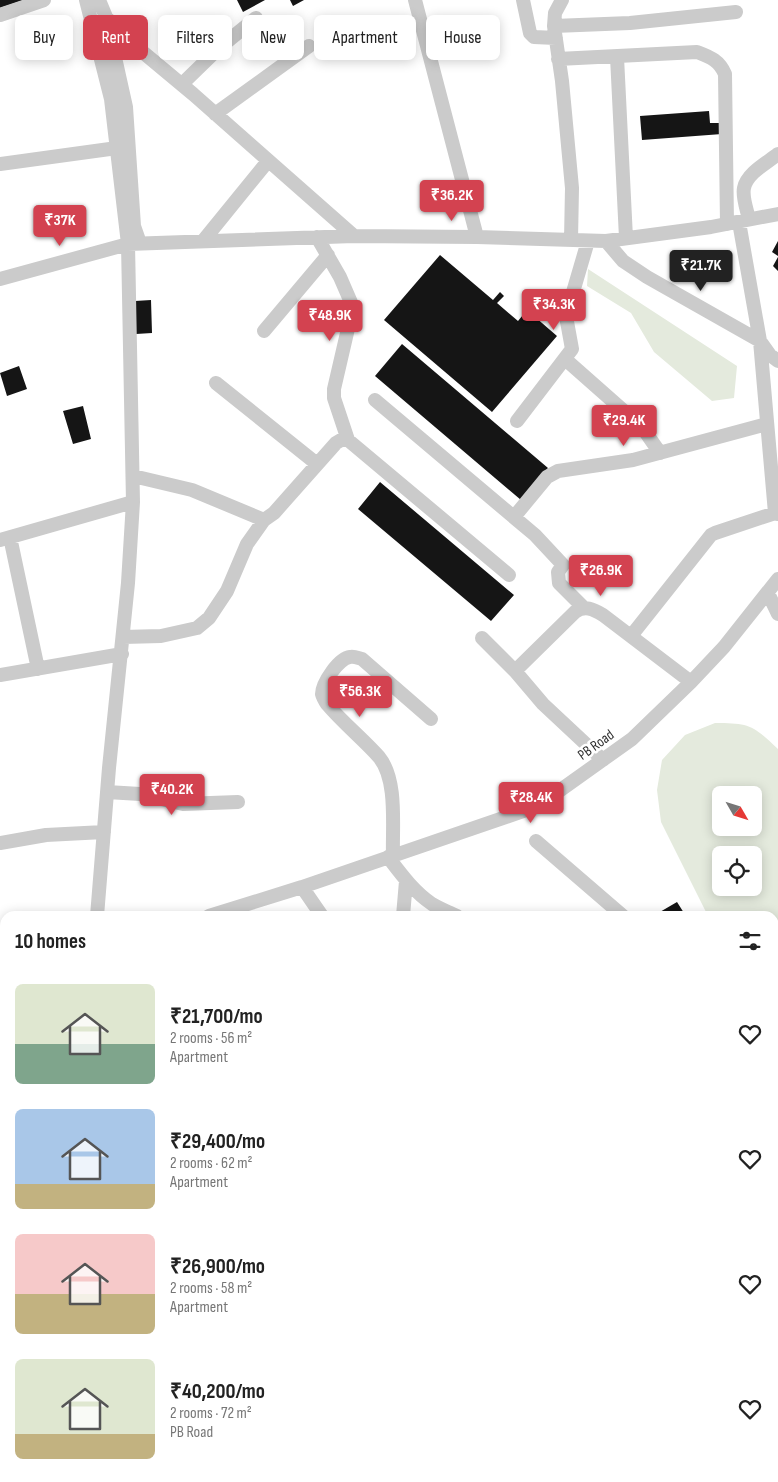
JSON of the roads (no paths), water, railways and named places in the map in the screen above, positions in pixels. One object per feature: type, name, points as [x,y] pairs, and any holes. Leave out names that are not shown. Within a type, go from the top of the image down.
[{"type":"street","points":[[0,15],[44,0]]},
{"type":"street","points":[[86,0],[111,99],[117,148],[134,244]]},
{"type":"street","points":[[99,0],[105,15]]},
{"type":"street","points":[[415,0],[477,237]]},
{"type":"street","points":[[523,0],[530,33],[534,36],[630,22],[736,12]]},
{"type":"street","points":[[562,0],[555,13],[555,32],[562,81],[572,188],[571,240]]},
{"type":"street","points":[[182,84],[209,57],[242,30]]},
{"type":"street","points":[[216,114],[309,46]]},
{"type":"street","points":[[558,59],[696,52],[713,58],[721,65],[725,74],[738,222],[760,341],[777,513],[715,532],[711,535],[631,636]]},
{"type":"street","points":[[148,56],[354,236]]},
{"type":"street","points":[[617,57],[626,238]]},
{"type":"street","points":[[97,911],[107,792],[122,654],[134,502],[134,226],[126,107],[116,60]]},
{"type":"street","points":[[0,164],[117,148]]},
{"type":"street","points":[[738,222],[746,182],[778,154]]},
{"type":"street","points":[[203,241],[268,161]]},
{"type":"street","points":[[0,279],[134,244],[354,236],[606,241],[738,222],[778,214]]},
{"type":"street","points":[[317,237],[340,277],[353,308],[334,389],[334,398],[348,440],[509,575]]},
{"type":"street","points":[[517,421],[572,349],[566,316],[588,241]]},
{"type":"street","points":[[606,241],[623,261],[647,277],[760,341],[770,355],[778,361]]},
{"type":"street","points":[[264,331],[328,255]]},
{"type":"street","points":[[565,359],[642,427],[660,453]]},
{"type":"street","points":[[216,383],[317,464]]},
{"type":"street","points":[[374,400],[535,535],[563,565],[558,572],[559,583],[584,608]]},
{"type":"street","points":[[514,517],[547,477],[558,471],[633,460],[767,424]]},
{"type":"street","points":[[123,637],[161,636],[197,628],[209,618],[228,591],[247,544],[264,520],[274,513],[336,443],[348,440]]},
{"type":"street","points":[[133,476],[192,490],[264,520]]},
{"type":"street","points":[[38,669],[3,537],[134,502]]},
{"type":"street","name":"PB Road","points":[[224,911],[302,887],[538,806],[632,739],[724,647],[778,579]]},
{"type":"street","points":[[768,593],[778,614]]},
{"type":"street","points":[[515,671],[575,612],[584,608],[594,609],[691,682]]},
{"type":"street","points":[[482,638],[515,671],[543,704],[603,760]]},
{"type":"street","points":[[0,675],[122,654]]},
{"type":"street","points":[[431,719],[362,659],[351,657],[340,663],[324,686],[323,699],[379,758],[389,777],[392,802],[390,856],[406,881],[432,904],[447,911]]},
{"type":"street","points":[[107,792],[140,794],[183,804],[238,802]]},
{"type":"street","points":[[0,843],[46,835],[104,832]]},
{"type":"street","points":[[536,841],[617,911]]},
{"type":"street","points":[[403,911],[406,881]]},
{"type":"street","points":[[302,887],[319,911]]}]
